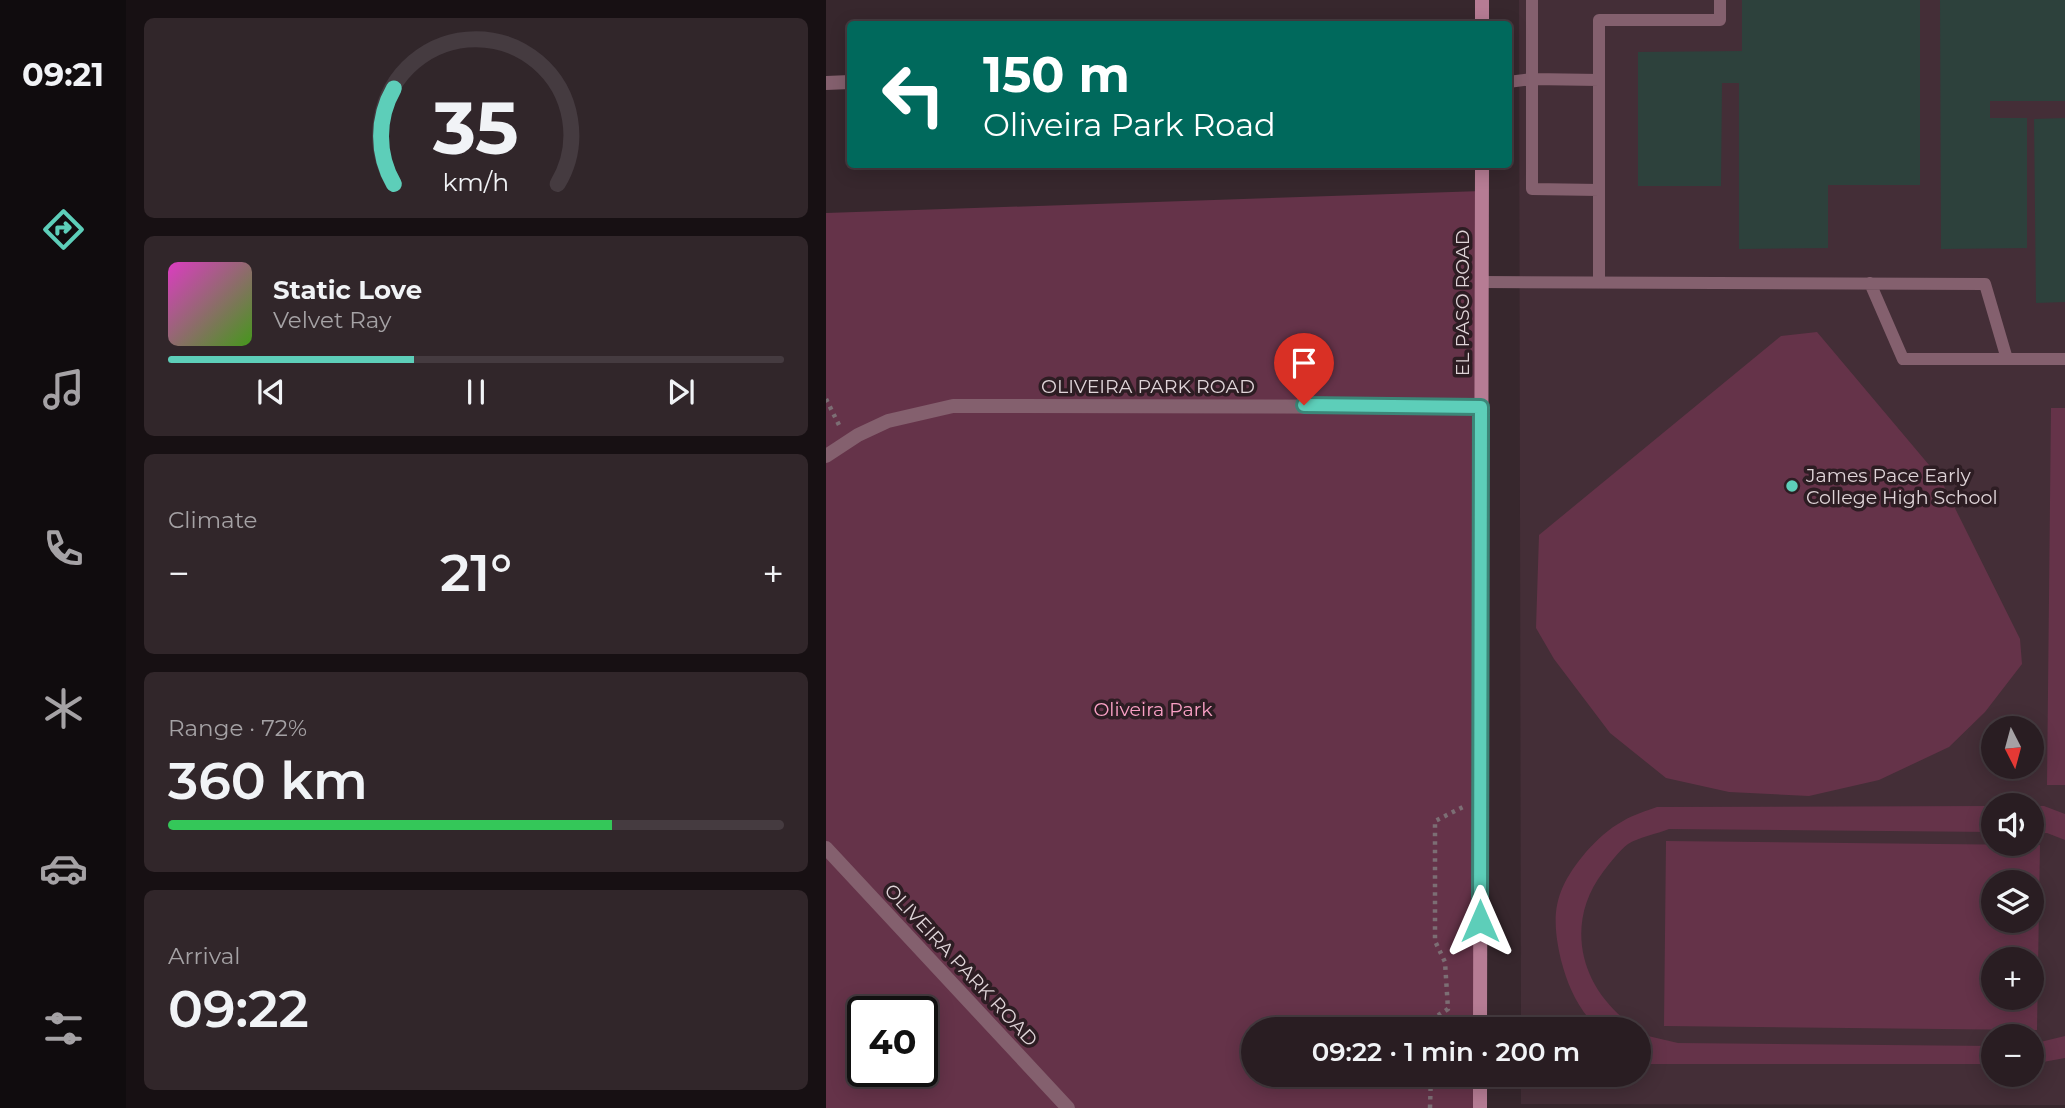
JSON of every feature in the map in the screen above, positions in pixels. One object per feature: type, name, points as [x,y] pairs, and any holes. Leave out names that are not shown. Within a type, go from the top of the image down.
[{"type":"street","points":[[1482,0],[1482,21]]},
{"type":"street","points":[[826,83],[847,82]]},
{"type":"street","name":"EL PASO ROAD","points":[[1480,1017],[1482,168]]},
{"type":"street","name":"OLIVEIRA PARK ROAD","points":[[826,456],[888,421],[953,406],[1481,407]]},
{"type":"street","name":"OLIVEIRA PARK ROAD","points":[[826,848],[1068,1108]]},
{"type":"street","points":[[1480,1087],[1480,1108]]},
{"type":"lane","points":[[1532,0],[1532,189],[1599,190]]},
{"type":"lane","points":[[1599,282],[1598,20],[1720,20],[1720,0]]},
{"type":"lane","points":[[1512,82],[1532,79],[1599,80]]},
{"type":"lane","points":[[1482,282],[1985,284],[2007,359]]},
{"type":"lane","points":[[1870,283],[1903,359],[2065,359]]},
{"type":"path","points":[[826,400],[829,412],[848,442]]},
{"type":"path","points":[[1435,1017],[1448,1009],[1445,962],[1435,941],[1435,821],[1470,804]]},
{"type":"path","points":[[1430,1108],[1431,1087]]},
{"type":"shaded area","name":"James Pace Early College High School","points":[[1519,0],[2065,0],[2065,1105],[1521,1104],[1521,1087],[1651,1087],[1651,1017],[1521,1017]]},
{"type":"green space","name":"Oliveira Park","points":[[1482,191],[1480,1017],[1241,1017],[1241,1087],[1480,1087],[1480,1108],[826,1108],[826,213]]},
{"type":"green space","points":[[1817,332],[1940,478],[2020,639],[2022,664],[1985,712],[1949,747],[1879,780],[1809,796],[1729,792],[1666,778],[1610,733],[1554,659],[1536,628],[1539,535],[1781,336]]},
{"type":"green space","points":[[2051,408],[2065,408],[2065,785],[2047,785]]},
{"type":"green space","points":[[1981,806],[1981,832],[1669,829],[1637,839],[1618,854],[1590,893],[1583,914],[1581,936],[1584,958],[1592,978],[1603,997],[1623,1017],[1589,1017],[1571,989],[1561,960],[1556,928],[1558,902],[1567,878],[1594,843],[1627,819],[1657,807]]},
{"type":"green space","points":[[2044,806],[2065,814],[2065,840],[2044,833]]},
{"type":"green space","points":[[1666,841],[1981,844],[1981,856],[2040,856],[2040,870],[1981,870],[1981,933],[2039,933],[2038,947],[1981,947],[1981,1010],[2037,1010],[2037,1024],[1981,1024],[1981,1029],[1664,1026]]},
{"type":"green space","points":[[2065,1036],[2065,1058],[2044,1062],[2044,1041]]},
{"type":"green space","points":[[1651,1037],[1678,1043],[1981,1046],[1981,1064],[1651,1064]]},
{"type":"building","points":[[1742,0],[1920,0],[1920,185],[1828,185],[1828,248],[1739,249],[1739,83],[1722,83],[1721,186],[1638,186],[1638,52],[1742,51]]},
{"type":"building","points":[[1940,0],[2065,0],[2065,101],[1990,101],[1990,118],[2027,118],[2027,248],[1941,249]]},
{"type":"building","points":[[2065,118],[2065,302],[2036,303],[2034,119]]},
{"type":"place","name":"James Pace Early College High School","points":[[1792,486]]},
{"type":"route","points":[[1304,405],[1481,407],[1480,921]]}]
